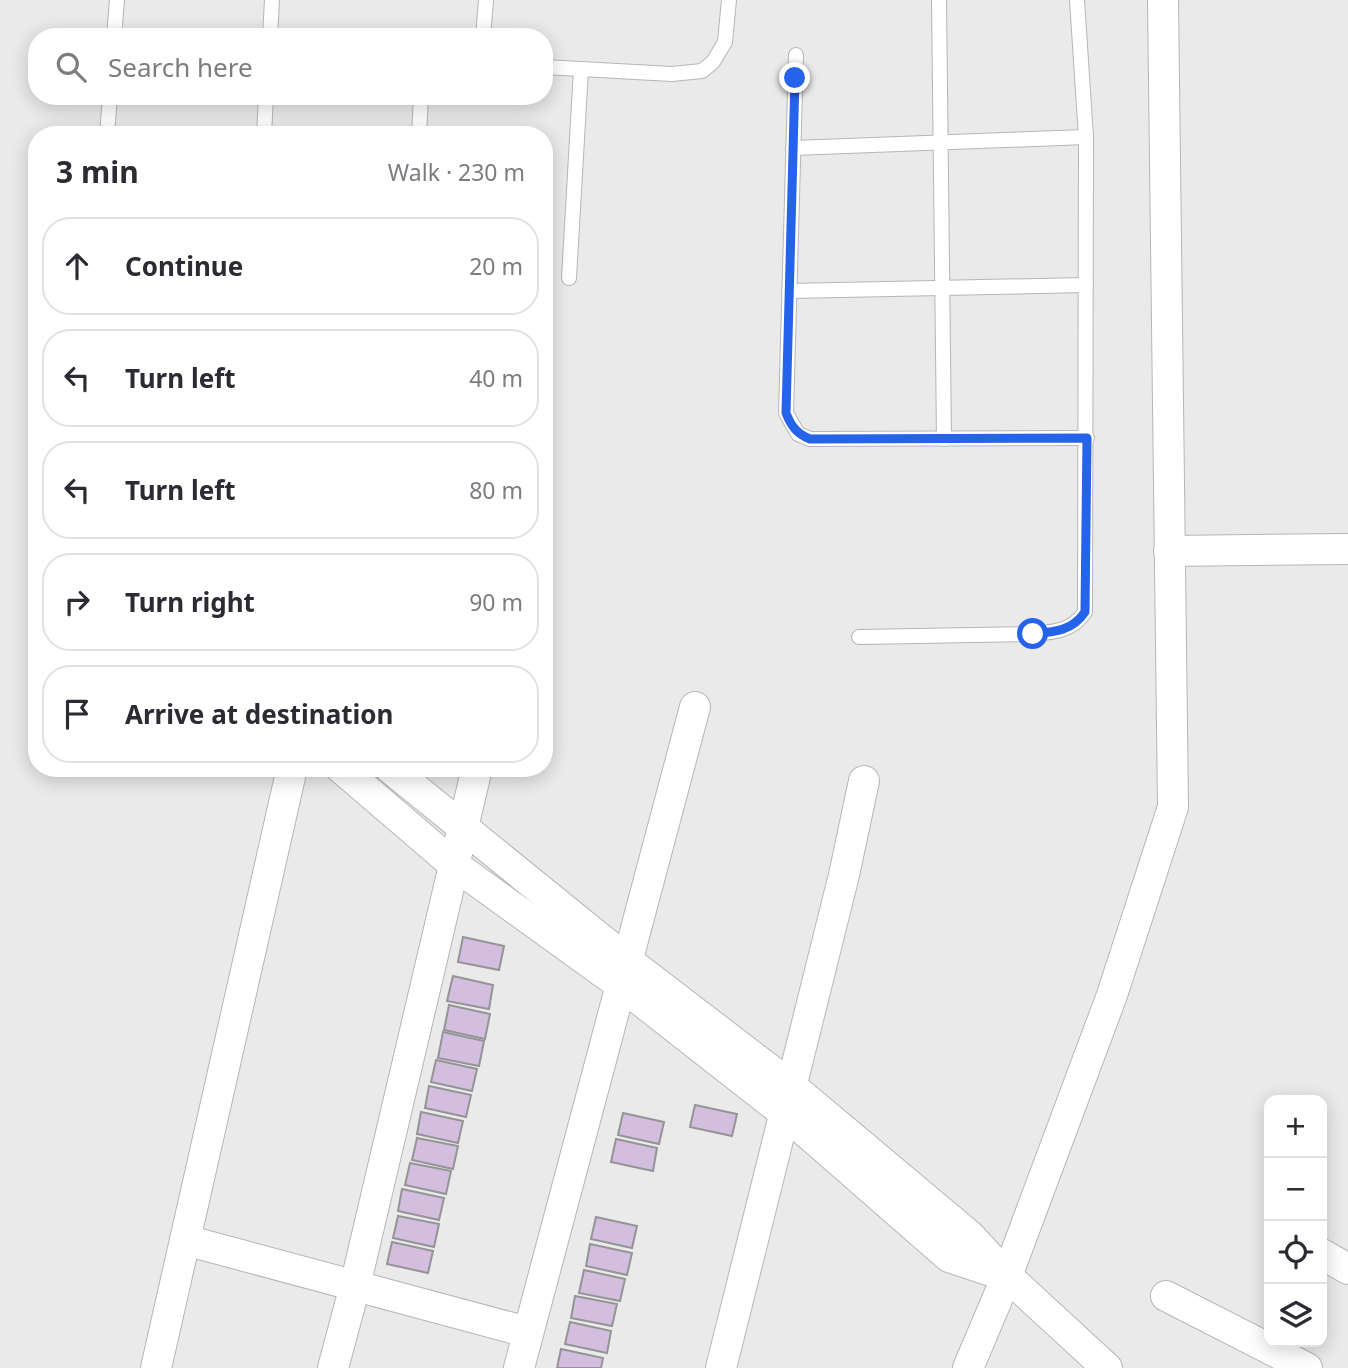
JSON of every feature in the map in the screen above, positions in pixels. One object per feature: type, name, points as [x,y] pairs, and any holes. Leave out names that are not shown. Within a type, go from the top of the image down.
[{"type":"street","points":[[968,1368],[1007,1276],[1112,995],[1173,807],[1163,0]]},
{"type":"street","points":[[1169,551],[1348,550]]},
{"type":"street","points":[[519,1368],[695,707]]},
{"type":"street","points":[[156,1368],[290,777]]},
{"type":"street","points":[[352,777],[453,864],[625,974]]},
{"type":"street","points":[[401,777],[463,827],[625,974],[968,1235],[1007,1276],[1107,1368]]},
{"type":"street","points":[[333,1368],[355,1286],[475,777]]},
{"type":"street","points":[[721,1368],[844,875],[864,781]]},
{"type":"street","points":[[185,1240],[527,1332]]},
{"type":"street","points":[[1327,1257],[1348,1269]]},
{"type":"street","points":[[1166,1296],[1307,1368]]},
{"type":"lane","points":[[115,28],[117,0]]},
{"type":"lane","points":[[270,28],[272,0]]},
{"type":"lane","points":[[484,28],[486,0]]},
{"type":"lane","points":[[553,67],[672,74],[702,71],[713,62],[725,42],[729,0]]},
{"type":"lane","points":[[939,0],[944,439]]},
{"type":"lane","points":[[859,637],[1033,634],[1062,631],[1077,623],[1085,612],[1086,137],[1077,0]]},
{"type":"lane","points":[[796,55],[786,413],[798,434],[810,439],[1087,438]]},
{"type":"lane","points":[[569,278],[581,69]]},
{"type":"lane","points":[[108,126],[109,105]]},
{"type":"lane","points":[[264,126],[266,105]]},
{"type":"lane","points":[[420,126],[421,105]]},
{"type":"lane","points":[[793,148],[1086,137]]},
{"type":"lane","points":[[789,291],[1086,285]]},
{"type":"building","points":[[463,937],[504,946],[499,970],[458,962]]},
{"type":"building","points":[[453,976],[493,985],[489,1009],[447,1001]]},
{"type":"building","points":[[449,1005],[490,1014],[485,1039],[444,1030]]},
{"type":"building","points":[[443,1032],[484,1041],[479,1066],[438,1058]]},
{"type":"building","points":[[436,1060],[477,1069],[472,1091],[431,1082]]},
{"type":"building","points":[[429,1086],[471,1095],[466,1117],[425,1108]]},
{"type":"building","points":[[695,1105],[737,1114],[732,1136],[690,1127]]},
{"type":"building","points":[[421,1112],[463,1121],[458,1143],[417,1134]]},
{"type":"building","points":[[623,1113],[664,1122],[659,1144],[618,1135]]},
{"type":"building","points":[[417,1138],[458,1146],[453,1169],[412,1160]]},
{"type":"building","points":[[616,1139],[657,1148],[653,1171],[611,1162]]},
{"type":"building","points":[[410,1163],[451,1171],[446,1194],[405,1185]]},
{"type":"building","points":[[402,1189],[444,1198],[439,1220],[398,1211]]},
{"type":"building","points":[[398,1216],[439,1224],[434,1247],[393,1238]]},
{"type":"building","points":[[596,1217],[637,1226],[632,1248],[591,1239]]},
{"type":"building","points":[[392,1242],[433,1251],[428,1273],[387,1264]]},
{"type":"building","points":[[590,1244],[632,1253],[627,1275],[586,1266]]},
{"type":"building","points":[[584,1270],[625,1279],[620,1301],[579,1293]]},
{"type":"building","points":[[575,1296],[617,1304],[612,1326],[571,1318]]},
{"type":"building","points":[[570,1322],[611,1331],[607,1353],[565,1344]]},
{"type":"building","points":[[561,1349],[603,1358],[601,1368],[557,1368]]},
{"type":"route","points":[[795,78],[786,413],[789,421],[798,434],[810,439],[1087,438],[1085,612],[1077,623],[1062,631],[1033,634]]}]
